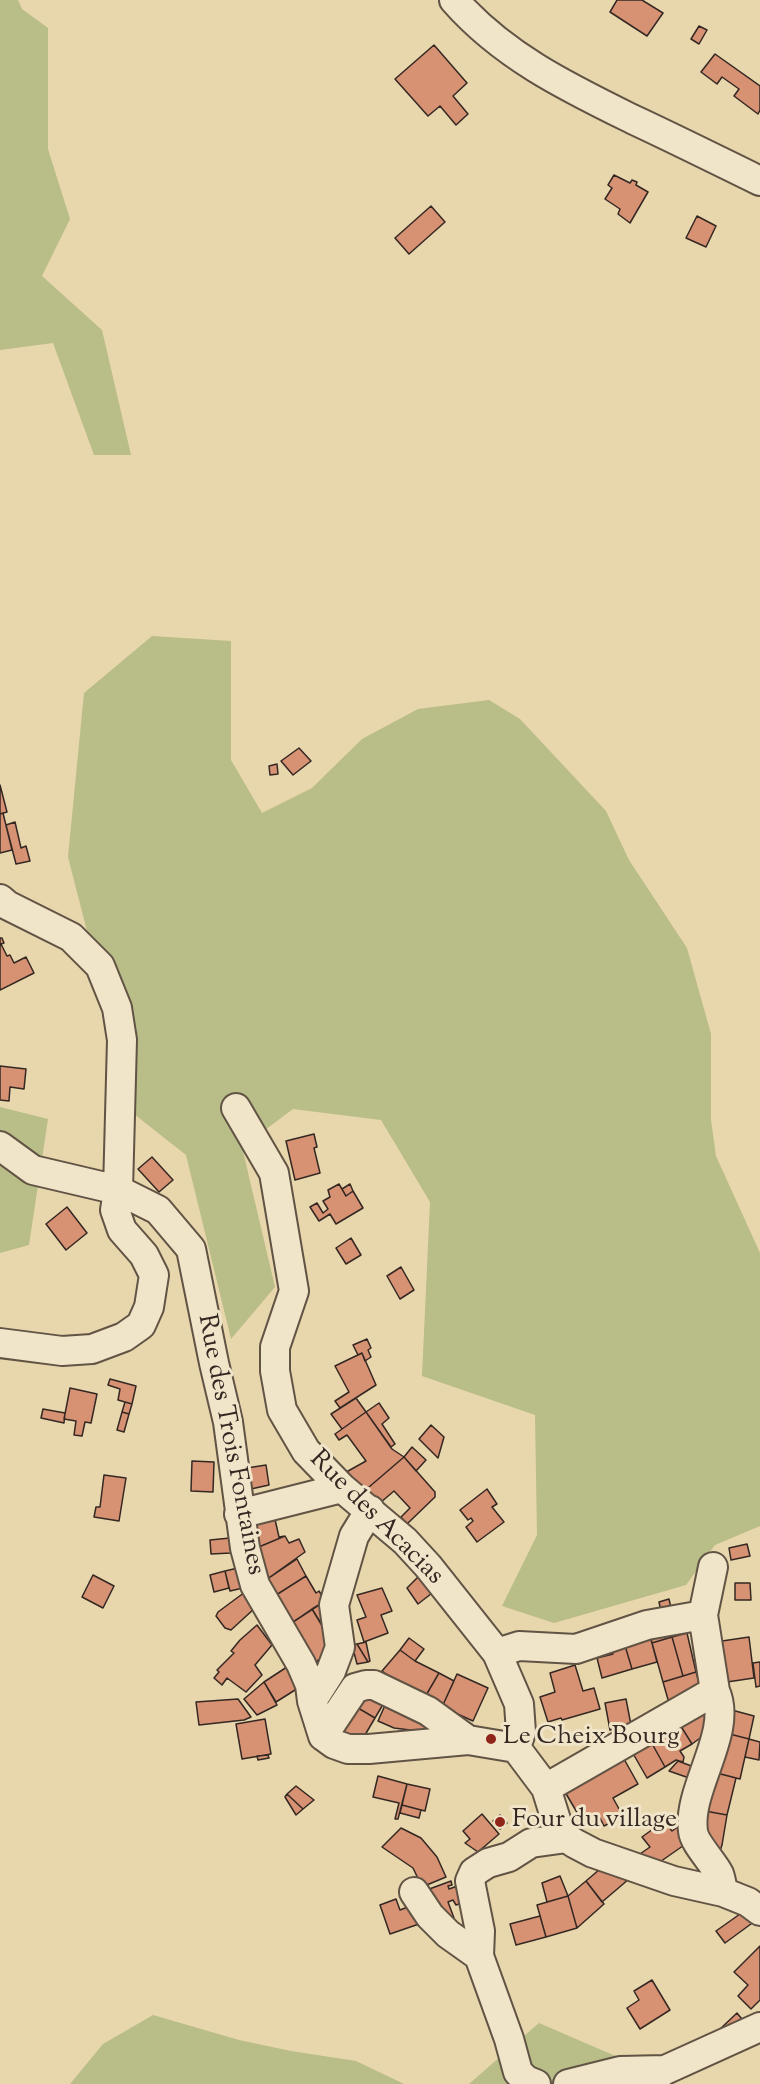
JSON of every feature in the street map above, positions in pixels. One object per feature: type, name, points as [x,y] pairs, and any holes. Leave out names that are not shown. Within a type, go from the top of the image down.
[{"type":"street","points":[[454,0],[487,33],[515,56],[580,94],[760,181]]},
{"type":"street","points":[[0,899],[7,905],[71,937],[100,966],[117,1008],[122,1040],[118,1190],[115,1210],[122,1230],[144,1255],[154,1275],[149,1307],[141,1325],[124,1337],[93,1349],[63,1351],[0,1343]]},
{"type":"street","name":"Rue des Acacias","points":[[236,1107],[274,1173],[294,1291],[275,1347],[274,1371],[282,1410],[306,1452],[342,1488],[405,1541],[428,1566],[497,1653],[519,1704],[521,1732],[516,1748]]},
{"type":"street","name":"Rue des Trois Fontaines","points":[[0,1146],[33,1170],[118,1190],[158,1210],[191,1249],[228,1422],[239,1514],[255,1585],[301,1664],[310,1685],[312,1701],[323,1736]]},
{"type":"street","points":[[239,1514],[342,1488]]},
{"type":"street","points":[[312,1701],[331,1671],[340,1647],[334,1605],[354,1536],[370,1510]]},
{"type":"street","points":[[713,1567],[703,1615],[715,1691],[719,1700],[720,1718],[694,1808],[692,1832],[720,1876],[723,1892]]},
{"type":"street","points":[[497,1653],[519,1646],[576,1649],[647,1625],[703,1615]]},
{"type":"street","points":[[468,1740],[428,1711],[374,1685],[355,1688],[323,1736],[334,1744],[348,1749],[468,1740],[516,1748],[548,1795],[557,1823],[567,1838],[593,1853],[674,1881],[723,1892],[748,1902],[760,1911]]},
{"type":"street","points":[[531,1843],[548,1795],[715,1691]]},
{"type":"street","points":[[536,2084],[526,2080],[518,2072],[509,2038],[479,1956],[480,1931],[470,1881],[474,1872],[488,1863],[509,1857],[531,1843],[567,1838]]},
{"type":"street","points":[[414,1892],[448,1934],[479,1956]]},
{"type":"street","points":[[568,2084],[620,2071],[654,2077],[760,2027]]},
{"type":"green space","points":[[0,0],[18,0],[22,9],[48,28],[48,149],[70,219],[42,276],[102,330],[131,455],[94,455],[53,343],[0,350]]},
{"type":"green space","points":[[152,636],[231,641],[231,760],[262,813],[312,788],[362,739],[418,709],[489,700],[520,719],[606,811],[629,860],[687,948],[711,1034],[711,1120],[716,1156],[760,1253],[760,1526],[715,1545],[686,1585],[554,1623],[502,1606],[537,1535],[535,1415],[422,1376],[430,1202],[381,1120],[293,1109],[242,1147],[275,1287],[231,1339],[186,1155],[134,1114],[68,857],[84,693]]},
{"type":"green space","points":[[0,1107],[48,1119],[29,1245],[0,1253]]},
{"type":"green space","points":[[153,2015],[239,2040],[356,2061],[404,2084],[70,2084],[103,2044]]},
{"type":"green space","points":[[539,2023],[620,2058],[620,2084],[469,2084]]},
{"type":"building","points":[[617,0],[642,0],[663,13],[647,36],[610,12]]},
{"type":"building","points":[[699,26],[707,30],[699,44],[691,39]]},
{"type":"building","points":[[434,45],[467,83],[453,96],[468,114],[456,125],[440,106],[428,116],[395,79]]},
{"type":"building","points":[[715,54],[760,86],[758,114],[734,96],[739,89],[722,77],[717,84],[701,72]]},
{"type":"building","points":[[614,175],[630,183],[632,180],[637,182],[636,185],[648,192],[630,223],[618,214],[620,209],[605,199],[612,188],[608,185]]},
{"type":"building","points":[[431,206],[445,222],[409,254],[395,238]]},
{"type":"building","points":[[697,216],[716,226],[706,247],[686,238]]},
{"type":"building","points":[[299,748],[311,761],[293,775],[281,761]]},
{"type":"building","points":[[277,764],[278,774],[270,775],[269,766]]},
{"type":"building","points":[[0,785],[7,812],[0,814]]},
{"type":"building","points":[[3,813],[12,850],[0,853],[0,814]]},
{"type":"building","points":[[15,822],[21,848],[26,846],[30,861],[16,864],[6,825]]},
{"type":"building","points":[[0,938],[4,943],[1,944],[7,956],[10,955],[14,963],[26,957],[34,973],[0,990]]},
{"type":"building","points":[[0,1066],[26,1069],[24,1089],[10,1087],[9,1101],[0,1100]]},
{"type":"building","points":[[314,1134],[317,1147],[314,1148],[320,1173],[295,1180],[286,1141]]},
{"type":"building","points":[[152,1157],[173,1180],[159,1192],[138,1169]]},
{"type":"building","points":[[339,1184],[346,1196],[353,1191],[363,1208],[336,1224],[330,1214],[319,1221],[310,1207],[317,1203],[323,1213],[328,1209],[323,1201],[330,1197],[328,1190]]},
{"type":"building","points":[[350,1184],[353,1191],[346,1196],[342,1189]]},
{"type":"building","points":[[67,1207],[87,1233],[66,1250],[46,1224]]},
{"type":"building","points":[[351,1238],[361,1255],[346,1264],[336,1248]]},
{"type":"building","points":[[401,1267],[414,1290],[400,1299],[387,1276]]},
{"type":"building","points":[[367,1339],[371,1348],[368,1350],[371,1357],[365,1361],[362,1353],[358,1355],[353,1345]]},
{"type":"building","points":[[362,1353],[376,1385],[340,1408],[335,1401],[349,1392],[335,1366]]},
{"type":"building","points":[[110,1379],[136,1386],[132,1404],[118,1400],[120,1389],[108,1385]]},
{"type":"building","points":[[70,1388],[97,1394],[91,1423],[85,1422],[82,1436],[74,1435],[76,1421],[64,1419]]},
{"type":"building","points":[[356,1398],[366,1412],[342,1429],[331,1414]]},
{"type":"building","points":[[125,1402],[132,1404],[129,1414],[122,1412]]},
{"type":"building","points":[[379,1403],[389,1418],[382,1424],[395,1444],[391,1447],[366,1412]]},
{"type":"building","points":[[43,1409],[65,1413],[64,1423],[41,1418]]},
{"type":"building","points":[[122,1412],[129,1414],[124,1432],[117,1430]]},
{"type":"building","points":[[366,1412],[392,1449],[404,1457],[362,1493],[341,1475],[366,1461],[347,1435],[339,1440],[335,1434]]},
{"type":"building","points":[[431,1425],[444,1437],[438,1458],[419,1439]]},
{"type":"building","points":[[412,1447],[426,1460],[416,1471],[404,1457]]},
{"type":"building","points":[[404,1457],[435,1492],[435,1497],[407,1524],[401,1517],[410,1508],[394,1491],[380,1503],[362,1493]]},
{"type":"building","points":[[192,1461],[214,1462],[213,1492],[191,1491]]},
{"type":"building","points":[[266,1465],[269,1485],[251,1489],[247,1468]]},
{"type":"building","points":[[104,1475],[126,1478],[119,1521],[94,1517],[96,1507],[100,1507]]},
{"type":"building","points":[[487,1489],[497,1504],[492,1507],[504,1522],[477,1542],[466,1527],[473,1521],[471,1518],[468,1520],[460,1510]]},
{"type":"building","points":[[274,1515],[279,1537],[285,1536],[254,1549],[251,1528]]},
{"type":"building","points":[[285,1536],[289,1543],[299,1539],[305,1552],[263,1582],[254,1549]]},
{"type":"building","points":[[230,1538],[231,1553],[211,1554],[210,1540]]},
{"type":"building","points":[[747,1544],[750,1556],[731,1560],[729,1548]]},
{"type":"building","points":[[297,1559],[306,1576],[273,1597],[263,1582]]},
{"type":"building","points":[[242,1567],[247,1587],[230,1591],[225,1571]]},
{"type":"building","points":[[225,1571],[229,1588],[214,1592],[210,1575]]},
{"type":"building","points":[[421,1574],[436,1590],[418,1604],[407,1588]]},
{"type":"building","points":[[93,1575],[114,1586],[103,1608],[82,1597]]},
{"type":"building","points":[[306,1576],[316,1593],[319,1591],[325,1601],[290,1624],[273,1597]]},
{"type":"building","points":[[735,1583],[750,1583],[751,1600],[735,1600]]},
{"type":"building","points":[[382,1588],[392,1611],[381,1615],[388,1633],[364,1642],[357,1620],[366,1617],[357,1595]]},
{"type":"building","points":[[245,1592],[255,1608],[231,1630],[225,1628],[216,1616],[218,1612]]},
{"type":"building","points":[[669,1599],[671,1608],[661,1611],[659,1602]]},
{"type":"building","points":[[322,1603],[324,1628],[312,1609]]},
{"type":"building","points":[[312,1609],[336,1649],[314,1663],[290,1624]]},
{"type":"building","points":[[257,1625],[272,1645],[255,1665],[262,1675],[246,1692],[227,1678],[222,1685],[214,1678],[219,1672],[217,1670],[234,1653],[231,1651],[240,1640]]},
{"type":"building","points":[[669,1626],[672,1637],[652,1643],[649,1632]]},
{"type":"building","points":[[649,1632],[657,1662],[632,1669],[623,1639]]},
{"type":"building","points":[[687,1633],[696,1672],[683,1676],[672,1637]]},
{"type":"building","points":[[672,1637],[683,1676],[663,1682],[652,1643]]},
{"type":"building","points":[[749,1637],[754,1678],[727,1682],[722,1641]]},
{"type":"building","points":[[409,1638],[424,1649],[415,1661],[400,1650]]},
{"type":"building","points":[[623,1639],[632,1669],[602,1678],[597,1658],[613,1654],[610,1643]]},
{"type":"building","points":[[366,1642],[370,1661],[368,1662],[357,1644]]},
{"type":"building","points":[[357,1644],[368,1662],[357,1664],[352,1645]]},
{"type":"building","points":[[400,1650],[415,1661],[439,1673],[425,1697],[398,1683],[382,1671]]},
{"type":"building","points":[[760,1662],[760,1686],[756,1687],[753,1663]]},
{"type":"building","points":[[293,1663],[303,1685],[276,1702],[264,1682]]},
{"type":"building","points":[[575,1665],[583,1691],[594,1688],[600,1709],[548,1722],[540,1697],[555,1692],[550,1673]]},
{"type":"building","points":[[696,1672],[702,1693],[669,1703],[663,1682]]},
{"type":"building","points":[[439,1673],[454,1681],[442,1707],[425,1697]]},
{"type":"building","points":[[457,1674],[488,1688],[473,1721],[442,1707]]},
{"type":"building","points":[[264,1682],[277,1705],[257,1715],[244,1699]]},
{"type":"building","points":[[363,1688],[385,1701],[375,1718],[353,1705]]},
{"type":"building","points":[[238,1699],[251,1717],[244,1720],[199,1725],[196,1702]]},
{"type":"building","points":[[626,1699],[631,1725],[610,1730],[605,1703]]},
{"type":"building","points":[[707,1700],[707,1733],[692,1744],[677,1720]]},
{"type":"building","points":[[386,1703],[430,1718],[426,1732],[394,1728],[378,1721]]},
{"type":"building","points":[[353,1705],[375,1718],[362,1740],[337,1732]]},
{"type":"building","points":[[728,1709],[754,1716],[749,1739],[722,1732]]},
{"type":"building","points":[[265,1719],[271,1754],[242,1759],[236,1724]]},
{"type":"building","points":[[677,1720],[692,1744],[680,1751],[684,1757],[683,1762],[676,1760],[665,1767],[650,1740]]},
{"type":"building","points":[[722,1732],[749,1739],[740,1779],[713,1772]]},
{"type":"building","points":[[749,1739],[760,1742],[759,1760],[745,1757]]},
{"type":"building","points":[[650,1740],[665,1767],[647,1778],[631,1750]]},
{"type":"building","points":[[268,1755],[269,1758],[258,1760],[257,1756]]},
{"type":"building","points":[[624,1759],[638,1784],[613,1798],[623,1816],[604,1826],[600,1818],[585,1826],[565,1792]]},
{"type":"building","points":[[678,1761],[694,1767],[692,1779],[669,1771]]},
{"type":"building","points":[[713,1772],[736,1778],[727,1815],[705,1811]]},
{"type":"building","points":[[378,1776],[407,1784],[398,1819],[395,1819],[399,1803],[373,1797]]},
{"type":"building","points":[[407,1784],[430,1789],[425,1811],[402,1805]]},
{"type":"building","points":[[296,1786],[314,1800],[303,1809],[287,1794]]},
{"type":"building","points":[[287,1794],[303,1809],[296,1815],[285,1797]]},
{"type":"building","points":[[402,1805],[421,1810],[419,1818],[400,1813]]},
{"type":"building","points":[[705,1811],[727,1815],[718,1857],[702,1832]]},
{"type":"building","points":[[482,1814],[499,1834],[478,1852],[465,1843],[470,1839],[463,1831]]},
{"type":"building","name":"Four du village","points":[[500,1815],[507,1823],[500,1829],[493,1821]]},
{"type":"building","points":[[664,1821],[672,1831],[679,1826],[690,1841],[657,1864],[637,1856],[650,1847],[642,1837]]},
{"type":"building","points":[[401,1828],[421,1838],[437,1857],[446,1877],[422,1887],[413,1868],[382,1847]]},
{"type":"building","points":[[607,1863],[629,1879],[602,1902],[586,1881]]},
{"type":"building","points":[[560,1876],[568,1896],[547,1902],[542,1883]]},
{"type":"building","points":[[451,1881],[452,1885],[448,1886],[449,1889],[463,1884],[468,1901],[456,1905],[453,1900],[448,1902],[454,1918],[444,1923],[424,1891]]},
{"type":"building","points":[[586,1881],[604,1904],[577,1928],[568,1896]]},
{"type":"building","points":[[568,1896],[577,1928],[546,1937],[537,1905]]},
{"type":"building","points":[[396,1899],[400,1910],[413,1905],[419,1924],[390,1934],[380,1905]]},
{"type":"building","points":[[740,1914],[755,1921],[725,1943],[716,1931]]},
{"type":"building","points":[[540,1916],[546,1937],[516,1945],[510,1924]]},
{"type":"building","points":[[760,1946],[760,2000],[751,2009],[738,1996],[748,1985],[734,1972]]},
{"type":"building","points":[[652,1980],[670,2010],[640,2029],[627,2008],[639,2000],[634,1991]]},
{"type":"building","points":[[737,2013],[746,2024],[719,2030]]},
{"type":"place","name":"Le Cheix Bourg","points":[[491,1739]]},
{"type":"place","name":"Four du village","points":[[500,1822]]}]
